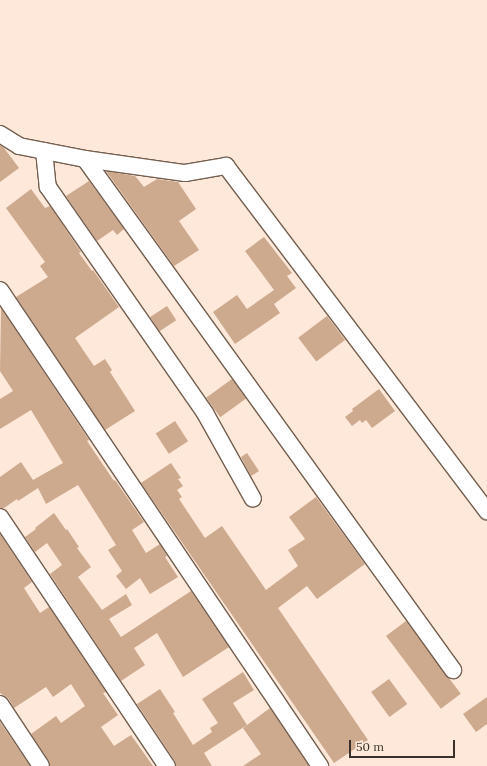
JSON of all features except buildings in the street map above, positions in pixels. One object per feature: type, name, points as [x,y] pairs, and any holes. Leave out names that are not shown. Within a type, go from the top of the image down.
[{"type":"street","points":[[0,134],[19,146],[85,159],[185,173],[226,166],[487,512]]},
{"type":"street","points":[[44,151],[48,187],[205,413],[253,499]]},
{"type":"street","points":[[85,159],[453,670]]},
{"type":"street","points":[[0,290],[320,766]]},
{"type":"street","points":[[0,517],[167,766]]},
{"type":"street","points":[[0,704],[41,766]]}]
